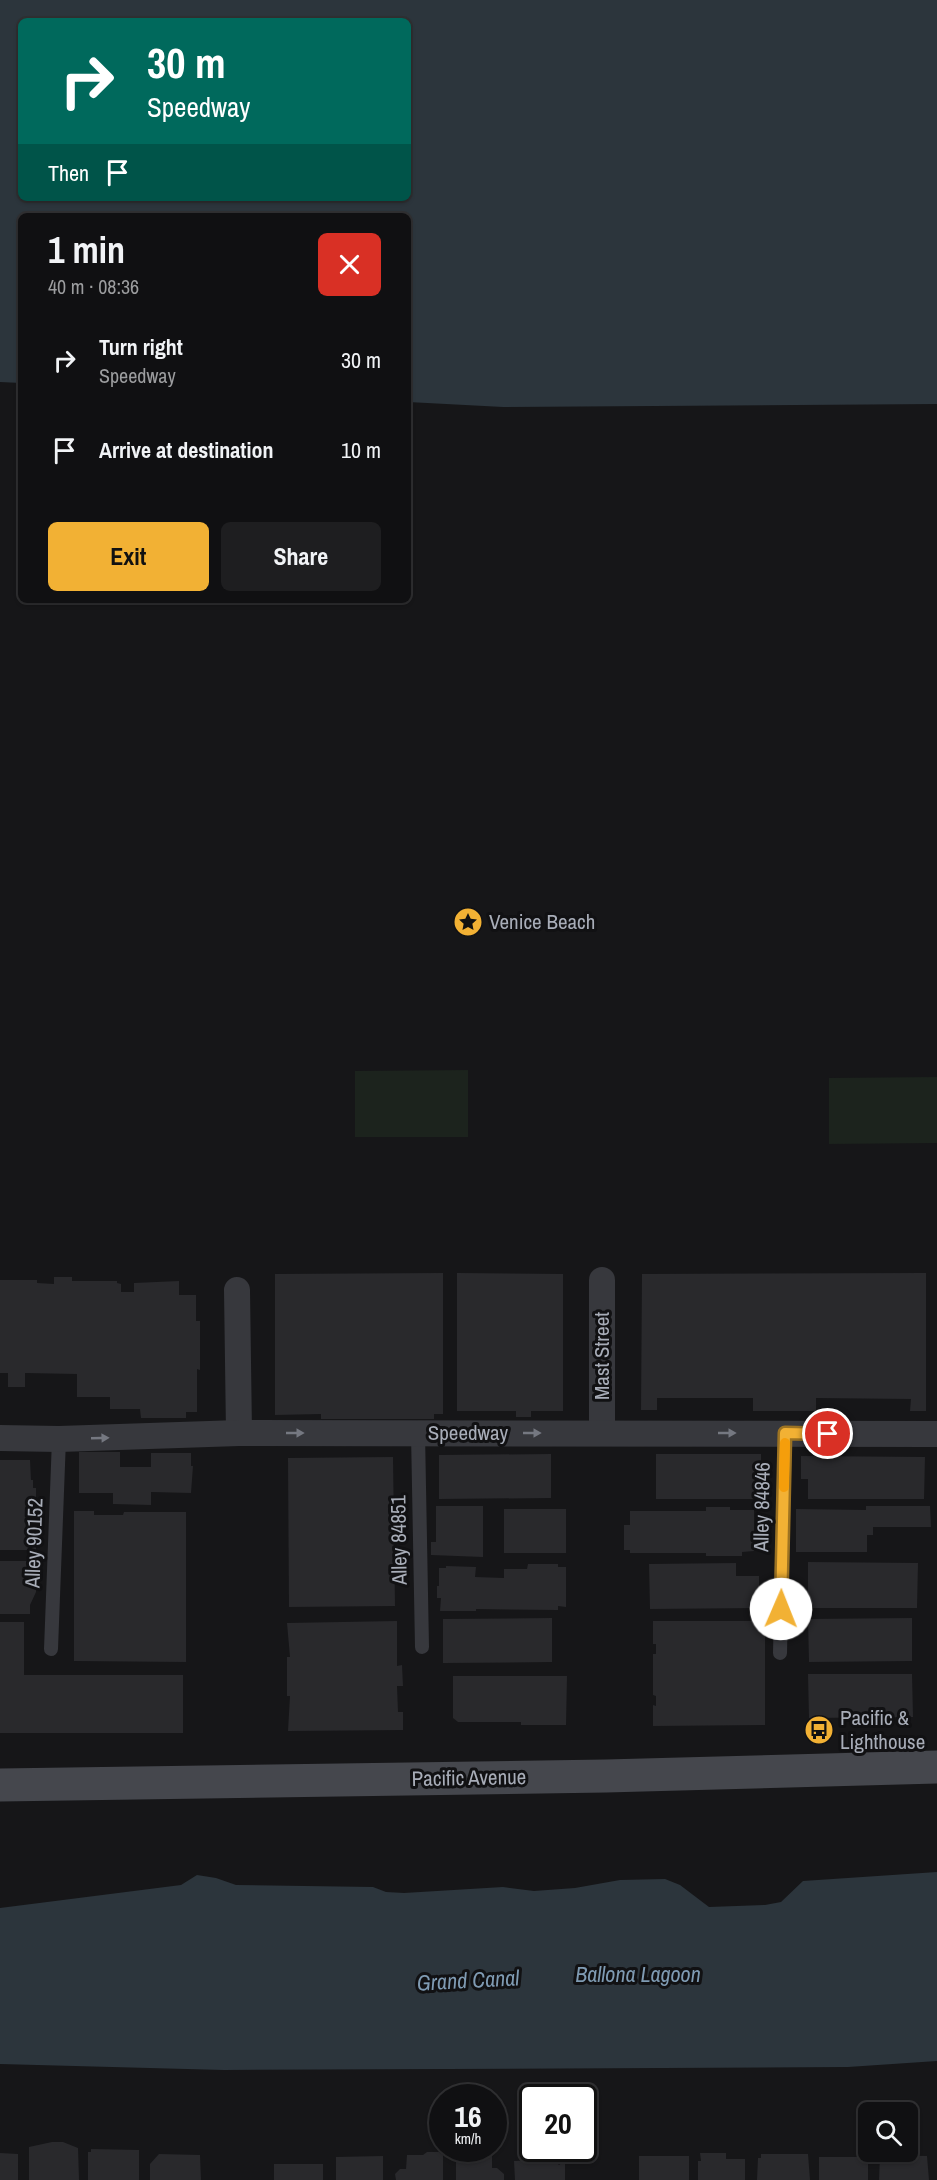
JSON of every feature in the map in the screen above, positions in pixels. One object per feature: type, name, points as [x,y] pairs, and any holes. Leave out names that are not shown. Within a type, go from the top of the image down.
[{"type":"street","name":"Mast Street","points":[[602,1280],[602,1432]]},
{"type":"street","points":[[237,1290],[238,1433]]},
{"type":"street","name":"Speedway","points":[[0,1438],[59,1439],[238,1433],[418,1432],[937,1434]]},
{"type":"street","name":"Pacific Avenue","points":[[0,1785],[606,1776],[937,1767]]},
{"type":"lane","name":"Alley 84851","points":[[418,1432],[422,1647]]},
{"type":"lane","name":"Alley 84846","points":[[780,1653],[785,1433]]},
{"type":"lane","name":"Alley 90152","points":[[51,1649],[59,1439]]},
{"type":"shaded area","points":[[468,1070],[468,1137],[355,1137],[355,1071]]},
{"type":"shaded area","points":[[937,1077],[937,1143],[829,1144],[829,1078]]},
{"type":"water","points":[[0,0],[937,0],[937,404],[503,407],[411,402],[411,213],[18,213],[18,383],[0,382]]},
{"type":"water","name":"Ballona Lagoon","points":[[937,1872],[937,2061],[848,2067],[224,2070],[0,2064],[0,1908],[181,1885],[197,1875],[216,1878],[236,1885],[373,1887],[386,1892],[404,1893],[503,1887],[534,1891],[575,1888],[620,1880],[665,1879],[680,1885],[709,1907],[765,1905],[781,1902],[803,1881]]},
{"type":"building","points":[[443,1273],[443,1414],[434,1414],[434,1419],[321,1419],[321,1414],[275,1415],[275,1274]]},
{"type":"building","points":[[457,1273],[563,1274],[563,1411],[531,1411],[531,1417],[516,1417],[516,1411],[457,1411]]},
{"type":"building","points":[[926,1273],[926,1411],[910,1411],[911,1399],[816,1398],[816,1411],[753,1411],[753,1398],[657,1398],[657,1410],[641,1410],[642,1274]]},
{"type":"building","points":[[54,1277],[72,1277],[72,1281],[117,1281],[121,1284],[121,1292],[134,1292],[134,1283],[179,1281],[179,1295],[196,1295],[196,1321],[200,1321],[197,1412],[186,1412],[186,1418],[141,1418],[140,1409],[110,1409],[110,1397],[77,1397],[77,1374],[25,1373],[25,1387],[8,1387],[8,1373],[0,1373],[0,1280],[37,1280],[37,1283],[54,1284]]},
{"type":"building","points":[[79,1452],[120,1452],[120,1467],[151,1467],[151,1453],[191,1453],[191,1466],[193,1466],[191,1493],[151,1492],[151,1505],[113,1504],[113,1493],[79,1493]]},
{"type":"building","points":[[551,1454],[551,1498],[439,1499],[439,1455]]},
{"type":"building","points":[[656,1454],[761,1454],[761,1499],[656,1499]]},
{"type":"building","points":[[801,1456],[925,1457],[924,1499],[808,1499],[808,1479],[801,1479]]},
{"type":"building","points":[[393,1457],[395,1606],[289,1607],[288,1458]]},
{"type":"building","points":[[0,1460],[30,1460],[31,1480],[33,1480],[33,1488],[36,1488],[36,1550],[0,1550]]},
{"type":"building","points":[[436,1506],[483,1506],[483,1557],[431,1555],[431,1542],[436,1542]]},
{"type":"building","points":[[866,1506],[930,1506],[931,1527],[873,1527],[873,1535],[867,1535],[867,1552],[796,1552],[796,1509],[866,1510]]},
{"type":"building","points":[[706,1507],[754,1510],[754,1551],[742,1552],[742,1556],[706,1556],[706,1553],[630,1553],[630,1550],[624,1550],[624,1525],[630,1525],[630,1511],[706,1511]]},
{"type":"building","points":[[504,1509],[566,1509],[566,1553],[504,1553]]},
{"type":"building","points":[[74,1511],[94,1511],[94,1515],[123,1515],[124,1512],[186,1512],[186,1662],[74,1661]]},
{"type":"building","points":[[0,1561],[36,1561],[36,1592],[30,1605],[30,1614],[0,1614]]},
{"type":"building","points":[[808,1562],[918,1563],[917,1608],[808,1608]]},
{"type":"building","points":[[736,1563],[736,1576],[759,1576],[759,1608],[650,1609],[649,1564]]},
{"type":"building","points":[[528,1564],[558,1564],[558,1567],[566,1567],[566,1607],[558,1606],[558,1610],[440,1611],[441,1598],[437,1598],[439,1568],[446,1568],[446,1566],[476,1567],[475,1577],[504,1578],[504,1569],[527,1569]]},
{"type":"building","points":[[552,1618],[552,1662],[443,1663],[443,1619]]},
{"type":"building","points":[[912,1618],[912,1661],[809,1662],[808,1619]]},
{"type":"building","points":[[397,1621],[397,1666],[402,1665],[403,1686],[397,1686],[398,1712],[403,1712],[403,1730],[288,1731],[290,1696],[287,1696],[287,1657],[290,1657],[287,1623]]},
{"type":"building","points":[[653,1621],[765,1621],[765,1725],[653,1726],[653,1705],[656,1706],[656,1696],[653,1695],[653,1654],[656,1654],[656,1644],[653,1644]]},
{"type":"building","points":[[0,1622],[24,1622],[24,1675],[183,1675],[183,1733],[0,1733]]},
{"type":"building","points":[[808,1674],[912,1674],[913,1717],[809,1718]]},
{"type":"building","points":[[453,1676],[567,1676],[566,1725],[458,1722],[453,1718]]},
{"type":"building","points":[[63,2142],[78,2148],[79,2180],[29,2180],[29,2147]]},
{"type":"building","points":[[91,2149],[139,2150],[139,2180],[88,2180],[88,2152],[91,2152]]},
{"type":"building","points":[[429,2152],[429,2162],[443,2162],[443,2180],[396,2180],[395,2174],[400,2169],[406,2169],[407,2155],[423,2155]]},
{"type":"building","points":[[0,2153],[18,2154],[18,2180],[0,2180]]},
{"type":"building","points":[[700,2153],[726,2153],[726,2159],[745,2159],[745,2180],[698,2180]]},
{"type":"building","points":[[159,2154],[200,2155],[201,2180],[150,2180],[150,2164]]},
{"type":"building","points":[[761,2154],[808,2154],[810,2180],[757,2180],[758,2158],[761,2158]]},
{"type":"building","points":[[383,2156],[383,2180],[336,2180],[336,2157]]},
{"type":"building","points":[[639,2156],[689,2156],[689,2180],[639,2180]]},
{"type":"building","points":[[918,2156],[927,2156],[929,2180],[879,2180],[880,2162],[918,2162]]},
{"type":"building","points":[[819,2157],[858,2157],[858,2162],[868,2162],[868,2180],[819,2180]]},
{"type":"building","points":[[514,2161],[556,2162],[559,2165],[565,2162],[565,2180],[515,2180]]},
{"type":"building","points":[[456,2162],[492,2162],[492,2168],[497,2168],[504,2174],[504,2180],[456,2180]]},
{"type":"building","points":[[274,2164],[323,2164],[323,2180],[274,2180]]},
{"type":"slow traffic","points":[[784,1487],[785,1443]]},
{"type":"place","name":"Venice Beach","points":[[468,922]]},
{"type":"place","name":"Pacific & Lighthouse","points":[[819,1730]]},
{"type":"route","points":[[781,1609],[785,1433],[828,1434]]},
{"type":"water label","name":"Grand Canal","points":[[468,1980]]}]
